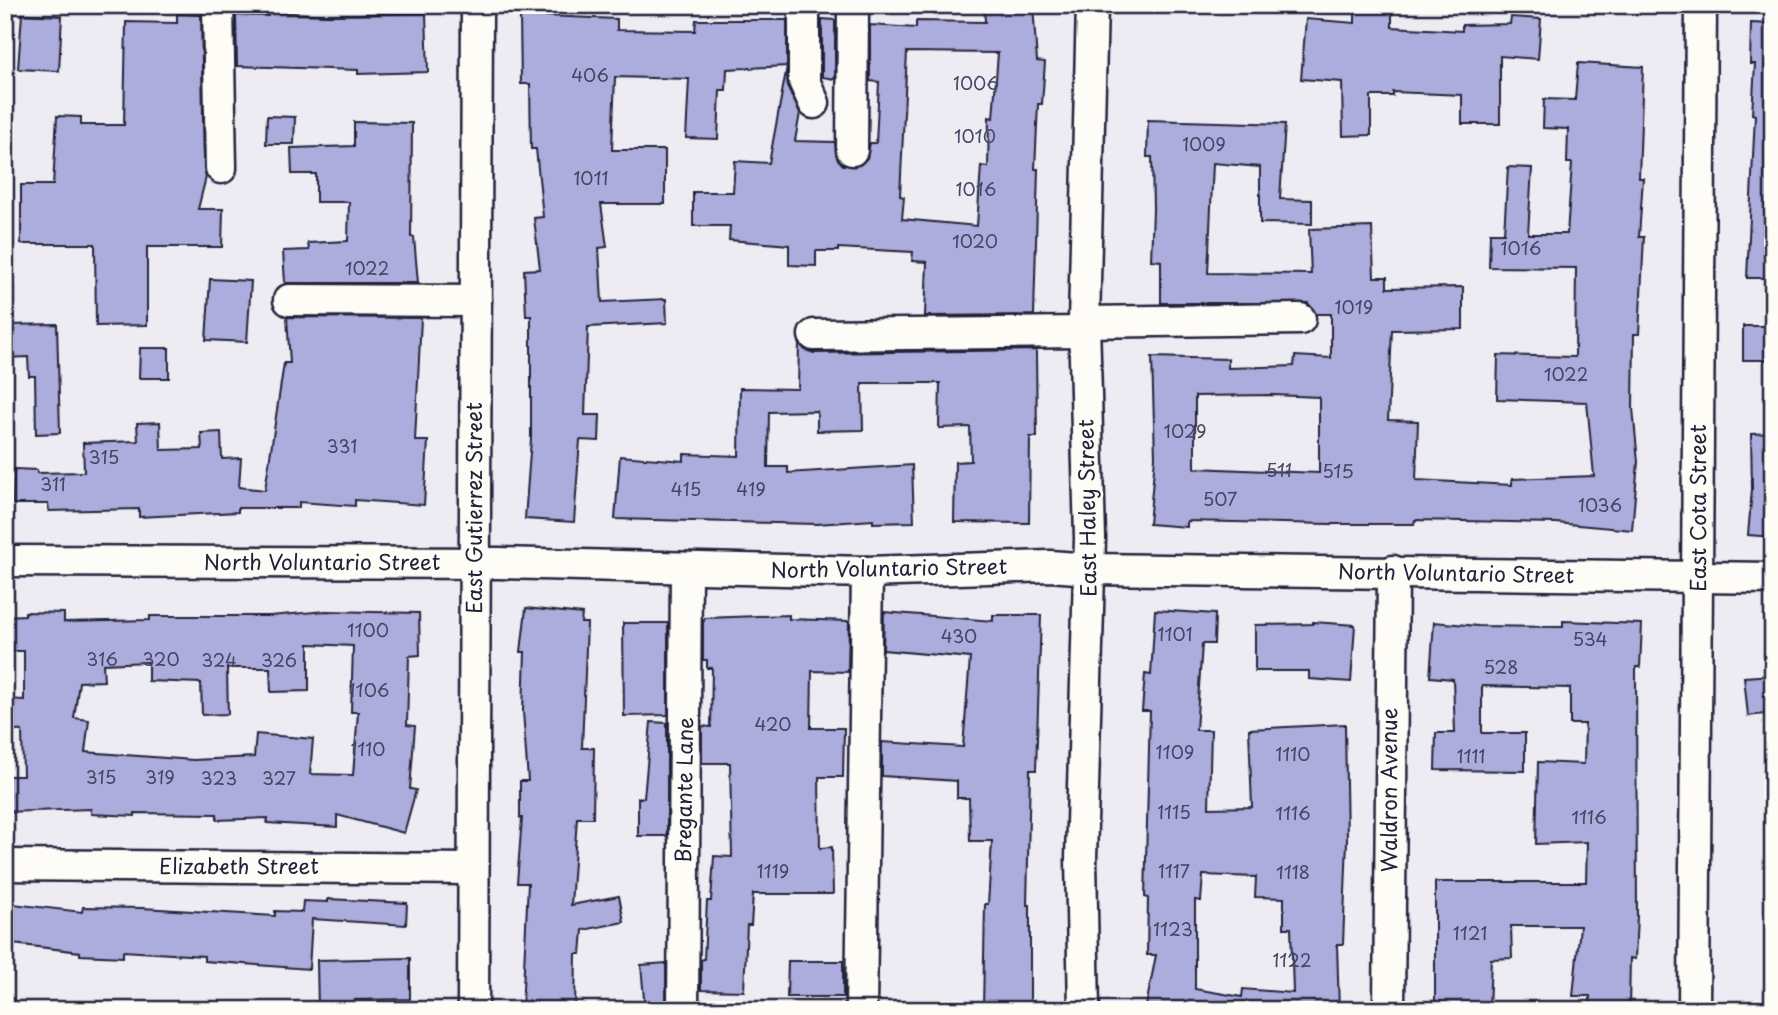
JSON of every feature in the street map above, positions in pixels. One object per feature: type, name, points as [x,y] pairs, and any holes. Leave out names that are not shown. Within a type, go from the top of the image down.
[{"type":"street","points":[[218,5],[221,168]]},
{"type":"street","name":"East Gutierrez Street","points":[[473,1010],[477,5]]},
{"type":"street","points":[[804,5],[804,81],[814,103]]},
{"type":"street","points":[[852,150],[853,5]]},
{"type":"street","name":"East Haley Street","points":[[1084,1010],[1081,859],[1090,569],[1084,327],[1092,5]]},
{"type":"street","name":"East Cota Street","points":[[1694,1010],[1701,5]]},
{"type":"street","points":[[289,300],[476,301]]},
{"type":"street","points":[[814,335],[1300,319]]},
{"type":"street","name":"North Voluntario Street","points":[[5,561],[867,572],[1050,566],[1090,569],[1393,571],[1536,577],[1773,578]]},
{"type":"street","name":"Bregante Lane","points":[[683,1010],[687,570]]},
{"type":"street","name":"Waldron Avenue","points":[[1389,1010],[1393,571]]},
{"type":"street","points":[[861,1010],[867,572]]},
{"type":"street","name":"Elizabeth Street","points":[[5,865],[472,869]]},
{"type":"building","points":[[984,5],[1033,5],[1037,61],[1045,62],[1042,104],[1038,104],[1035,169],[1038,169],[1034,315],[925,316],[927,262],[912,261],[913,252],[838,248],[838,251],[816,251],[816,266],[789,265],[789,245],[729,240],[730,226],[693,226],[693,192],[733,192],[735,161],[769,163],[787,66],[788,88],[800,113],[795,141],[835,142],[837,158],[843,165],[860,165],[867,158],[870,143],[876,143],[879,82],[870,81],[870,25],[916,28],[916,21],[985,22]],"holes":[[[907,52],[998,53],[993,118],[989,117],[988,167],[981,166],[977,226],[902,219],[904,197],[900,196]]]},
{"type":"building","points":[[1355,10],[1392,10],[1392,27],[1462,31],[1462,25],[1510,24],[1511,17],[1541,19],[1538,59],[1500,56],[1500,124],[1462,124],[1462,95],[1393,92],[1393,96],[1371,96],[1371,135],[1343,136],[1342,82],[1301,79],[1306,19],[1355,23]]},
{"type":"building","points":[[269,12],[329,15],[426,13],[428,72],[358,74],[358,70],[237,66],[236,15],[268,16]]},
{"type":"building","points":[[22,14],[62,16],[59,71],[18,69]]},
{"type":"building","points":[[177,14],[201,15],[206,177],[198,209],[223,209],[222,247],[147,247],[147,325],[96,326],[95,244],[21,244],[21,185],[53,185],[57,116],[81,117],[81,125],[124,125],[126,22],[177,23]]},
{"type":"building","points":[[520,15],[617,19],[617,30],[695,31],[696,20],[787,20],[787,66],[727,69],[726,90],[720,90],[718,139],[686,138],[689,79],[615,77],[612,150],[665,150],[665,204],[601,204],[607,247],[599,248],[602,302],[666,299],[667,323],[588,327],[585,415],[600,415],[599,441],[580,440],[574,522],[525,519],[531,439],[531,316],[526,316],[524,270],[540,269],[534,218],[543,217],[536,149],[531,149],[530,84],[521,84]]},
{"type":"building","points":[[822,19],[835,20],[835,79],[822,77]]},
{"type":"building","points":[[1751,23],[1773,24],[1773,278],[1747,278],[1755,115],[1752,114],[1755,64],[1750,64]]},
{"type":"building","points":[[1578,63],[1643,67],[1639,178],[1643,178],[1639,237],[1644,237],[1639,334],[1634,334],[1633,408],[1638,462],[1632,530],[1556,523],[1415,520],[1414,524],[1187,521],[1187,527],[1149,524],[1155,457],[1152,357],[1228,359],[1228,368],[1294,366],[1295,356],[1331,358],[1331,314],[1316,314],[1308,303],[1161,303],[1161,261],[1151,260],[1152,157],[1147,157],[1148,120],[1285,124],[1280,199],[1312,200],[1312,224],[1260,223],[1260,167],[1213,163],[1208,273],[1311,274],[1309,229],[1372,227],[1374,277],[1387,277],[1387,288],[1463,287],[1463,329],[1392,330],[1388,420],[1418,421],[1416,480],[1512,485],[1512,479],[1594,476],[1587,402],[1497,399],[1498,355],[1575,357],[1576,268],[1489,267],[1490,233],[1504,233],[1508,167],[1532,168],[1528,234],[1567,234],[1572,163],[1567,163],[1568,129],[1543,128],[1544,99],[1575,100]],"holes":[[[1195,396],[1319,397],[1319,473],[1195,468]]]},
{"type":"building","points":[[267,116],[295,117],[294,144],[266,144]]},
{"type":"building","points":[[354,122],[412,123],[411,237],[414,237],[418,283],[285,283],[283,251],[309,250],[308,243],[348,241],[349,202],[316,202],[316,174],[292,174],[291,148],[354,146]]},
{"type":"building","points":[[210,279],[251,281],[247,342],[206,340]]},
{"type":"building","points":[[287,317],[421,318],[415,441],[428,441],[424,505],[355,500],[355,506],[299,502],[299,508],[238,508],[238,512],[139,517],[139,509],[49,511],[48,504],[13,504],[14,469],[37,470],[37,473],[84,472],[83,443],[138,441],[137,423],[160,422],[161,450],[202,449],[201,433],[221,432],[222,459],[241,458],[239,487],[265,490],[284,363],[290,363]]},
{"type":"building","points":[[57,324],[60,433],[36,434],[35,376],[29,376],[28,357],[5,358],[5,325]]},
{"type":"building","points":[[1743,326],[1773,326],[1773,360],[1743,360]]},
{"type":"building","points":[[799,343],[805,350],[814,353],[1036,350],[1037,437],[1030,437],[1029,523],[954,522],[955,462],[971,461],[970,427],[939,428],[940,383],[862,383],[863,430],[817,431],[817,411],[769,412],[768,467],[788,467],[788,473],[912,465],[914,522],[873,523],[873,520],[817,524],[615,519],[620,456],[684,461],[684,454],[739,456],[740,388],[798,389]]},
{"type":"building","points":[[140,348],[169,348],[169,378],[139,378]]},
{"type":"building","points":[[1773,433],[1773,537],[1748,535],[1752,489],[1751,434]]},
{"type":"building","points":[[526,608],[582,614],[581,623],[587,623],[582,748],[594,748],[593,818],[577,818],[571,905],[619,896],[624,922],[583,930],[581,954],[576,954],[575,1010],[522,1010],[528,883],[517,883],[522,818],[520,781],[528,781],[523,711],[525,652],[521,652]]},
{"type":"building","points":[[1155,610],[1215,614],[1214,644],[1202,644],[1196,730],[1211,730],[1209,808],[1252,807],[1249,729],[1345,724],[1347,841],[1343,944],[1337,944],[1339,1010],[1165,1010],[1146,1006],[1156,955],[1147,955],[1148,898],[1145,897],[1150,711],[1142,711],[1145,674],[1151,675]],"holes":[[[1203,875],[1256,877],[1255,897],[1284,898],[1284,928],[1291,928],[1293,993],[1243,989],[1242,997],[1195,989],[1195,900],[1201,901]]]},
{"type":"building","points":[[326,611],[419,613],[420,655],[409,656],[407,725],[415,726],[410,789],[416,790],[404,833],[337,815],[337,827],[267,823],[268,818],[217,820],[217,814],[135,813],[135,816],[91,814],[91,809],[5,812],[5,776],[23,776],[22,731],[5,730],[5,699],[24,700],[24,651],[5,651],[5,616],[25,615],[25,612],[64,613],[64,622],[150,620],[150,616],[270,616]],"holes":[[[309,644],[353,646],[351,712],[358,712],[353,775],[310,774],[313,739],[256,734],[254,757],[193,760],[85,752],[89,720],[74,718],[79,682],[104,681],[103,664],[148,662],[148,681],[201,683],[202,715],[228,714],[227,668],[270,668],[271,692],[309,691]]]},
{"type":"building","points":[[884,612],[993,621],[993,615],[1041,615],[1036,770],[1030,770],[1027,905],[1030,905],[1030,1009],[983,1009],[985,904],[988,904],[992,841],[970,841],[969,798],[957,798],[957,781],[882,776],[882,742],[963,747],[970,658],[883,650]]},
{"type":"building","points":[[789,615],[789,619],[849,621],[848,672],[812,671],[811,728],[844,728],[843,777],[819,777],[820,848],[832,847],[833,894],[753,894],[751,925],[747,925],[744,991],[701,990],[701,960],[704,959],[707,901],[711,901],[714,856],[732,857],[730,763],[702,763],[702,726],[711,727],[712,668],[707,668],[707,660],[703,660],[703,623],[705,618]]},
{"type":"building","points":[[1563,621],[1642,624],[1640,667],[1636,667],[1637,916],[1635,959],[1630,958],[1629,1010],[1590,1010],[1590,996],[1573,996],[1580,926],[1511,926],[1512,958],[1491,959],[1489,1010],[1435,1010],[1435,882],[1586,882],[1587,842],[1536,844],[1538,762],[1584,764],[1585,724],[1570,724],[1570,688],[1482,686],[1482,733],[1525,733],[1525,771],[1435,770],[1436,733],[1455,733],[1453,679],[1430,677],[1434,622],[1478,626],[1563,627]]},
{"type":"building","points":[[1313,622],[1355,625],[1351,682],[1309,679],[1309,671],[1255,671],[1255,625]]},
{"type":"building","points":[[623,623],[668,623],[668,715],[624,716]]},
{"type":"building","points":[[1773,675],[1773,713],[1748,716],[1744,677]]},
{"type":"building","points":[[651,722],[667,723],[667,836],[638,836],[638,798],[644,798]]},
{"type":"building","points":[[328,899],[407,903],[406,925],[312,919],[309,969],[204,961],[204,956],[123,951],[123,957],[80,955],[80,952],[5,943],[5,903],[82,912],[83,907],[142,908],[275,916],[275,911],[302,912],[303,901],[328,902]]},
{"type":"building","points":[[410,958],[410,999],[355,1000],[355,1010],[318,1010],[317,960]]},
{"type":"building","points":[[788,961],[843,961],[843,997],[787,997]]},
{"type":"building","points":[[666,963],[666,1010],[645,1010],[641,965]]}]
